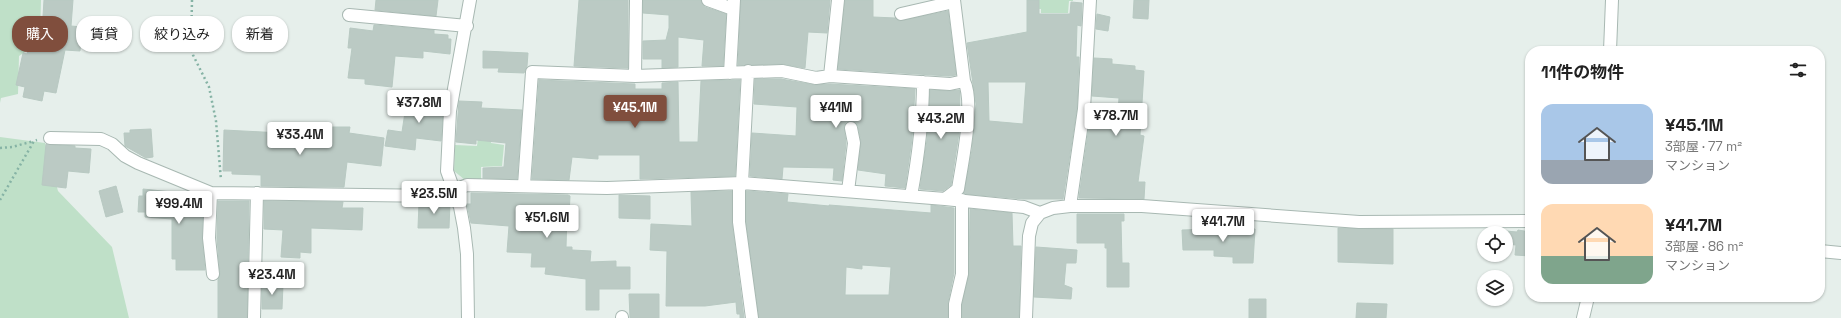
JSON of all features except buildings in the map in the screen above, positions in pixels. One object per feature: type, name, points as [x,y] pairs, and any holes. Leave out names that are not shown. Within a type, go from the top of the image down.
[{"type":"street","points":[[468,318],[467,254],[461,214],[454,189],[447,172],[450,111],[467,26],[470,0]]},
{"type":"street","points":[[635,76],[636,0]]},
{"type":"street","points":[[708,0],[734,5],[730,73]]},
{"type":"street","points":[[830,76],[838,0]]},
{"type":"street","points":[[1070,206],[1084,109],[1090,0]]},
{"type":"street","points":[[1610,46],[1612,0]]},
{"type":"street","points":[[901,14],[954,1],[964,80],[968,88],[968,118],[958,189],[945,199]]},
{"type":"street","points":[[349,15],[467,26]]},
{"type":"street","points":[[748,71],[742,183],[739,189],[739,222],[752,318]]},
{"type":"street","points":[[524,185],[532,72],[635,76],[782,71],[816,78],[830,76],[950,84],[964,80]]},
{"type":"street","points":[[911,196],[917,163],[923,110],[923,82]]},
{"type":"street","points":[[848,191],[854,143],[851,128]]},
{"type":"street","points":[[50,138],[101,139],[138,163],[216,193],[439,196],[467,185],[524,185],[607,188],[742,183],[962,200],[1024,207],[1040,213]]},
{"type":"street","points":[[213,274],[209,238],[216,193]]},
{"type":"street","points":[[254,318],[256,193]]},
{"type":"street","points":[[955,318],[955,304],[962,274],[962,200]]},
{"type":"street","points":[[1026,318],[1029,236],[1032,223],[1040,213],[1053,208],[1070,206],[1142,206],[1359,222],[1525,221]]},
{"type":"street","points":[[1825,251],[1841,253]]},
{"type":"street","points":[[1583,318],[1587,302]]},
{"type":"path","points":[[192,0],[191,47],[193,55],[209,87],[216,121],[216,193]]},
{"type":"path","points":[[0,148],[12,147],[34,140],[50,138]]},
{"type":"path","points":[[0,200],[34,140]]},
{"type":"green space","points":[[0,0],[41,0],[41,16],[12,16],[12,52],[25,52],[19,56],[18,94],[1,98],[0,103]]},
{"type":"green space","points":[[1028,0],[1073,1],[1069,1],[1068,13],[1041,13],[1041,9],[1028,9]]},
{"type":"green space","points":[[0,137],[45,143],[58,191],[112,247],[129,318],[0,318]]},
{"type":"green space","points":[[478,138],[491,138],[491,143],[504,145],[502,166],[481,167],[481,180],[465,180],[454,171],[455,145],[477,146]]}]
